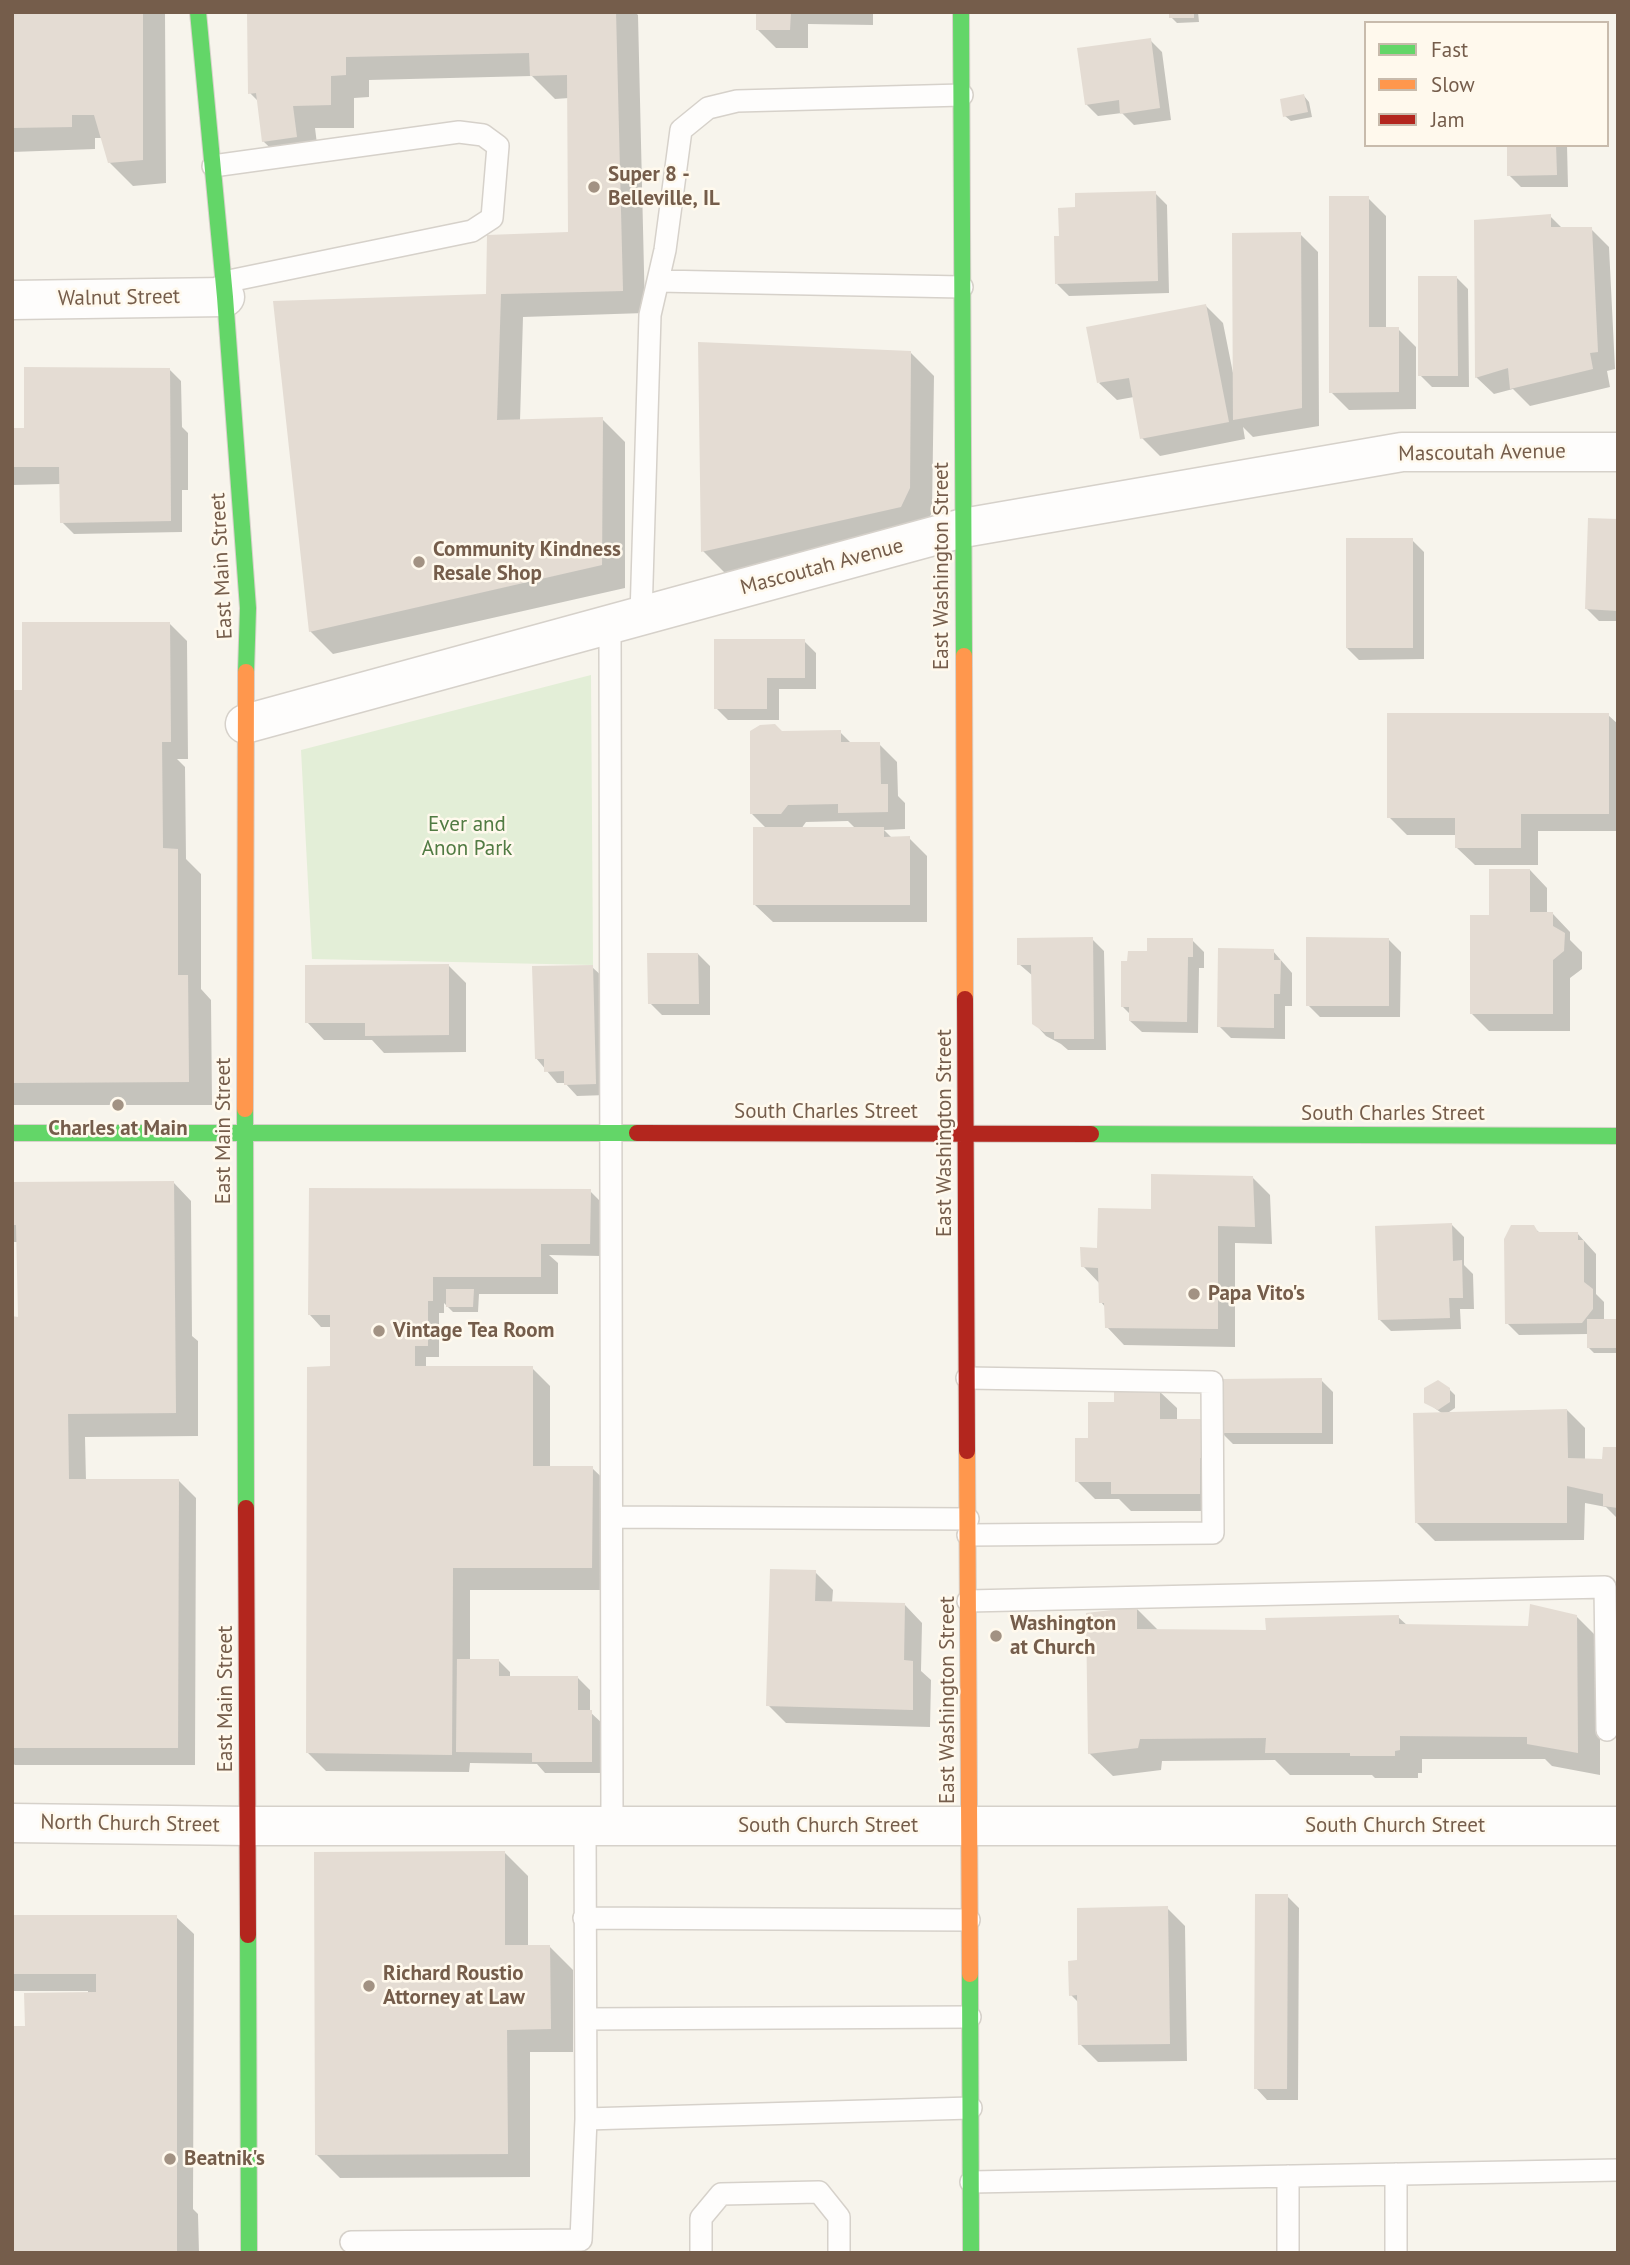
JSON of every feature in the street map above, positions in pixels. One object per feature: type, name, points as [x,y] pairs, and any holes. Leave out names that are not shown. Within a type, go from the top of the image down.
[{"type":"street","name":"East Main Street","points":[[198,12],[225,289],[248,608],[245,724],[245,1132],[249,2253]]},
{"type":"street","name":"East Washington Street","points":[[961,12],[971,2253]]},
{"type":"street","name":"Walnut Street","points":[[12,300],[225,289]]},
{"type":"street","name":"Mascoutah Avenue","points":[[245,724],[963,528],[1402,452],[1618,452]]},
{"type":"street","name":"South Charles Street","points":[[12,1132],[966,1132],[1618,1136]]},
{"type":"street","name":"North Church Street","points":[[12,1823],[248,1826]]},
{"type":"street","name":"South Church Street","points":[[248,1826],[1618,1826]]},
{"type":"lane","points":[[351,2242],[581,2240],[586,2119],[584,1918],[599,1826],[612,1517],[612,1132],[625,620],[650,315],[665,250],[681,130],[708,108],[737,102],[962,95]]},
{"type":"lane","points":[[213,166],[459,132],[484,135],[498,146],[492,218],[472,231],[225,289]]},
{"type":"lane","points":[[658,281],[962,287]]},
{"type":"lane","points":[[612,1517],[1213,1533],[1212,1382],[967,1378]]},
{"type":"lane","points":[[968,1601],[1605,1587],[1607,1730]]},
{"type":"lane","points":[[584,1918],[969,1920]]},
{"type":"lane","points":[[586,2019],[970,2017]]},
{"type":"lane","points":[[586,2119],[971,2108]]},
{"type":"lane","points":[[971,2182],[1618,2170]]},
{"type":"lane","points":[[1396,2174],[1396,2253]]},
{"type":"lane","points":[[1288,2176],[1288,2253]]},
{"type":"lane","points":[[701,2253],[701,2218],[722,2194],[819,2192],[839,2217],[839,2253]]},
{"type":"green space","name":"Ever and Anon Park","points":[[591,675],[593,965],[312,959],[301,750]]},
{"type":"building","points":[[12,12],[143,12],[143,160],[108,163],[94,115],[72,115],[72,127],[12,128]]},
{"type":"building","points":[[247,12],[616,12],[623,291],[501,294],[497,420],[603,417],[602,565],[309,632],[273,301],[486,294],[487,235],[568,232],[567,75],[530,76],[529,53],[346,57],[346,75],[331,76],[331,105],[293,106],[297,137],[262,142],[256,93],[248,94]]},
{"type":"building","points":[[756,12],[791,12],[790,30],[756,30]]},
{"type":"building","points":[[1169,12],[1194,12],[1194,18],[1169,18]]},
{"type":"building","points":[[1151,38],[1160,108],[1120,114],[1119,100],[1085,105],[1077,48]]},
{"type":"building","points":[[1304,94],[1308,112],[1283,117],[1280,99]]},
{"type":"building","points":[[1507,147],[1556,147],[1557,175],[1507,176]]},
{"type":"building","points":[[1156,191],[1158,281],[1055,284],[1054,236],[1059,236],[1058,208],[1075,207],[1075,193]]},
{"type":"building","points":[[1329,196],[1369,196],[1369,327],[1399,327],[1399,392],[1329,393]]},
{"type":"building","points":[[1551,214],[1551,227],[1592,227],[1598,352],[1590,353],[1593,369],[1510,389],[1508,368],[1475,378],[1474,220]]},
{"type":"building","points":[[1301,232],[1302,408],[1233,420],[1232,233]]},
{"type":"building","points":[[1418,276],[1457,276],[1458,376],[1418,376]]},
{"type":"building","points":[[1206,304],[1229,422],[1140,439],[1129,378],[1097,383],[1086,327]]},
{"type":"building","points":[[698,342],[911,351],[910,488],[901,507],[701,552]]},
{"type":"building","points":[[24,367],[170,368],[171,521],[60,523],[59,467],[12,467],[12,428],[24,428]]},
{"type":"building","points":[[1588,518],[1618,519],[1618,611],[1585,609]]},
{"type":"building","points":[[1346,538],[1413,538],[1413,648],[1346,648]]},
{"type":"building","points":[[22,622],[170,622],[171,742],[162,742],[163,848],[178,849],[178,975],[188,975],[189,1082],[12,1083],[12,690],[22,690]]},
{"type":"building","points":[[714,639],[805,639],[805,678],[767,678],[767,709],[714,709]]},
{"type":"building","points":[[1387,713],[1609,713],[1609,814],[1521,814],[1521,848],[1455,848],[1455,818],[1387,818]]},
{"type":"building","points":[[775,724],[782,731],[841,730],[841,742],[880,742],[881,784],[888,784],[888,812],[838,813],[838,804],[788,805],[781,814],[750,814],[750,731],[760,725]]},
{"type":"building","points":[[753,827],[884,827],[884,837],[910,836],[910,905],[753,905]]},
{"type":"building","points":[[1489,869],[1530,869],[1530,912],[1553,912],[1553,926],[1565,933],[1564,951],[1553,960],[1553,1014],[1470,1014],[1470,915],[1489,915]]},
{"type":"building","points":[[1093,937],[1094,1039],[1054,1039],[1054,1032],[1044,1032],[1032,1024],[1031,965],[1017,965],[1017,938]]},
{"type":"building","points":[[1306,937],[1389,938],[1389,1006],[1306,1006]]},
{"type":"building","points":[[1147,938],[1193,938],[1193,957],[1188,957],[1187,1022],[1129,1021],[1129,1007],[1121,1007],[1121,961],[1127,961],[1128,951],[1147,951]]},
{"type":"building","points":[[1218,948],[1274,949],[1274,960],[1281,960],[1280,994],[1274,994],[1274,1028],[1217,1027]]},
{"type":"building","points":[[647,953],[698,953],[699,1004],[648,1004]]},
{"type":"building","points":[[449,964],[449,1035],[365,1036],[365,1023],[305,1023],[305,965]]},
{"type":"building","points":[[593,965],[596,1084],[564,1085],[564,1071],[544,1072],[544,1059],[535,1059],[532,966]]},
{"type":"building","points":[[1151,1174],[1253,1176],[1255,1227],[1218,1226],[1218,1329],[1105,1328],[1104,1303],[1099,1303],[1098,1268],[1081,1267],[1080,1247],[1097,1248],[1098,1208],[1151,1209]]},
{"type":"building","points":[[174,1181],[176,1413],[68,1414],[69,1479],[179,1479],[178,1748],[12,1748],[12,1316],[18,1317],[12,1182]]},
{"type":"building","points":[[309,1188],[591,1189],[590,1244],[541,1244],[541,1277],[433,1277],[433,1301],[428,1301],[428,1346],[415,1346],[415,1366],[533,1366],[533,1466],[593,1466],[592,1568],[453,1568],[452,1755],[306,1753],[307,1367],[330,1366],[330,1315],[308,1315]]},
{"type":"building","points":[[1452,1223],[1453,1261],[1462,1260],[1463,1298],[1449,1298],[1450,1318],[1378,1320],[1375,1226]]},
{"type":"building","points":[[1511,1225],[1534,1225],[1538,1232],[1578,1232],[1578,1240],[1584,1240],[1584,1282],[1593,1289],[1593,1309],[1582,1323],[1505,1324],[1504,1239]]},
{"type":"building","points":[[446,1289],[474,1289],[473,1307],[446,1307]]},
{"type":"building","points":[[1587,1319],[1618,1319],[1618,1348],[1587,1348]]},
{"type":"building","points":[[1322,1378],[1322,1433],[1220,1433],[1220,1379]]},
{"type":"building","points":[[1438,1380],[1450,1388],[1450,1402],[1438,1410],[1424,1403],[1424,1388]]},
{"type":"building","points":[[1114,1389],[1160,1389],[1160,1419],[1207,1419],[1207,1458],[1200,1458],[1200,1494],[1111,1494],[1111,1482],[1075,1482],[1075,1438],[1088,1438],[1088,1402],[1114,1402]]},
{"type":"building","points":[[1567,1409],[1568,1458],[1602,1459],[1603,1447],[1617,1447],[1618,1508],[1603,1506],[1603,1494],[1567,1486],[1567,1523],[1415,1523],[1413,1413]]},
{"type":"building","points":[[770,1569],[816,1570],[815,1601],[905,1603],[904,1660],[913,1661],[913,1710],[766,1706]]},
{"type":"building","points":[[1530,1604],[1577,1615],[1578,1753],[1527,1744],[1527,1737],[1400,1736],[1400,1750],[1395,1751],[1395,1756],[1265,1753],[1266,1738],[1140,1739],[1138,1748],[1088,1754],[1086,1613],[1137,1607],[1137,1629],[1266,1630],[1265,1618],[1399,1615],[1399,1624],[1528,1626]]},
{"type":"building","points":[[457,1659],[499,1659],[499,1676],[578,1676],[578,1710],[592,1710],[592,1762],[532,1762],[532,1753],[456,1752]]},
{"type":"building","points":[[505,1851],[505,1945],[550,1945],[551,2029],[507,2030],[508,2154],[315,2155],[314,1852]]},
{"type":"building","points":[[1255,1894],[1288,1894],[1287,2089],[1254,2089]]},
{"type":"building","points":[[1168,1906],[1170,2044],[1078,2045],[1077,1995],[1069,1996],[1068,1961],[1077,1960],[1077,1908]]},
{"type":"building","points":[[12,1915],[177,1915],[177,2253],[12,2253],[12,2026],[25,2026],[24,1993],[96,1992],[96,1974],[12,1974]]},
{"type":"traffic: fast","points":[[198,12],[225,297],[248,608],[246,672]]},
{"type":"traffic: fast","points":[[961,12],[964,656]]},
{"type":"traffic: fast","points":[[245,1109],[246,1508]]},
{"type":"traffic: fast","points":[[12,1133],[637,1133]]},
{"type":"traffic: fast","points":[[1091,1134],[1618,1136]]},
{"type":"traffic: fast","points":[[248,1935],[249,2253]]},
{"type":"traffic: fast","points":[[970,1974],[971,2253]]},
{"type":"traffic: slow","points":[[964,656],[965,999]]},
{"type":"traffic: slow","points":[[245,1109],[246,672]]},
{"type":"traffic: slow","points":[[967,1451],[970,1974]]},
{"type":"traffic: jam","points":[[965,999],[967,1451]]},
{"type":"traffic: jam","points":[[637,1133],[1091,1134]]},
{"type":"traffic: jam","points":[[246,1508],[248,1935]]},
{"type":"place","name":"Super 8 - Belleville, IL","points":[[594,187]]},
{"type":"place","name":"Community Kindness Resale Shop","points":[[419,562]]},
{"type":"place","name":"Charles at Main","points":[[118,1105]]},
{"type":"place","name":"Papa Vito's","points":[[1194,1294]]},
{"type":"place","name":"Vintage Tea Room","points":[[379,1331]]},
{"type":"place","name":"Washington at Church","points":[[996,1636]]},
{"type":"place","name":"Richard Roustio Attorney at Law","points":[[369,1986]]},
{"type":"place","name":"Beatnik's","points":[[170,2159]]}]
